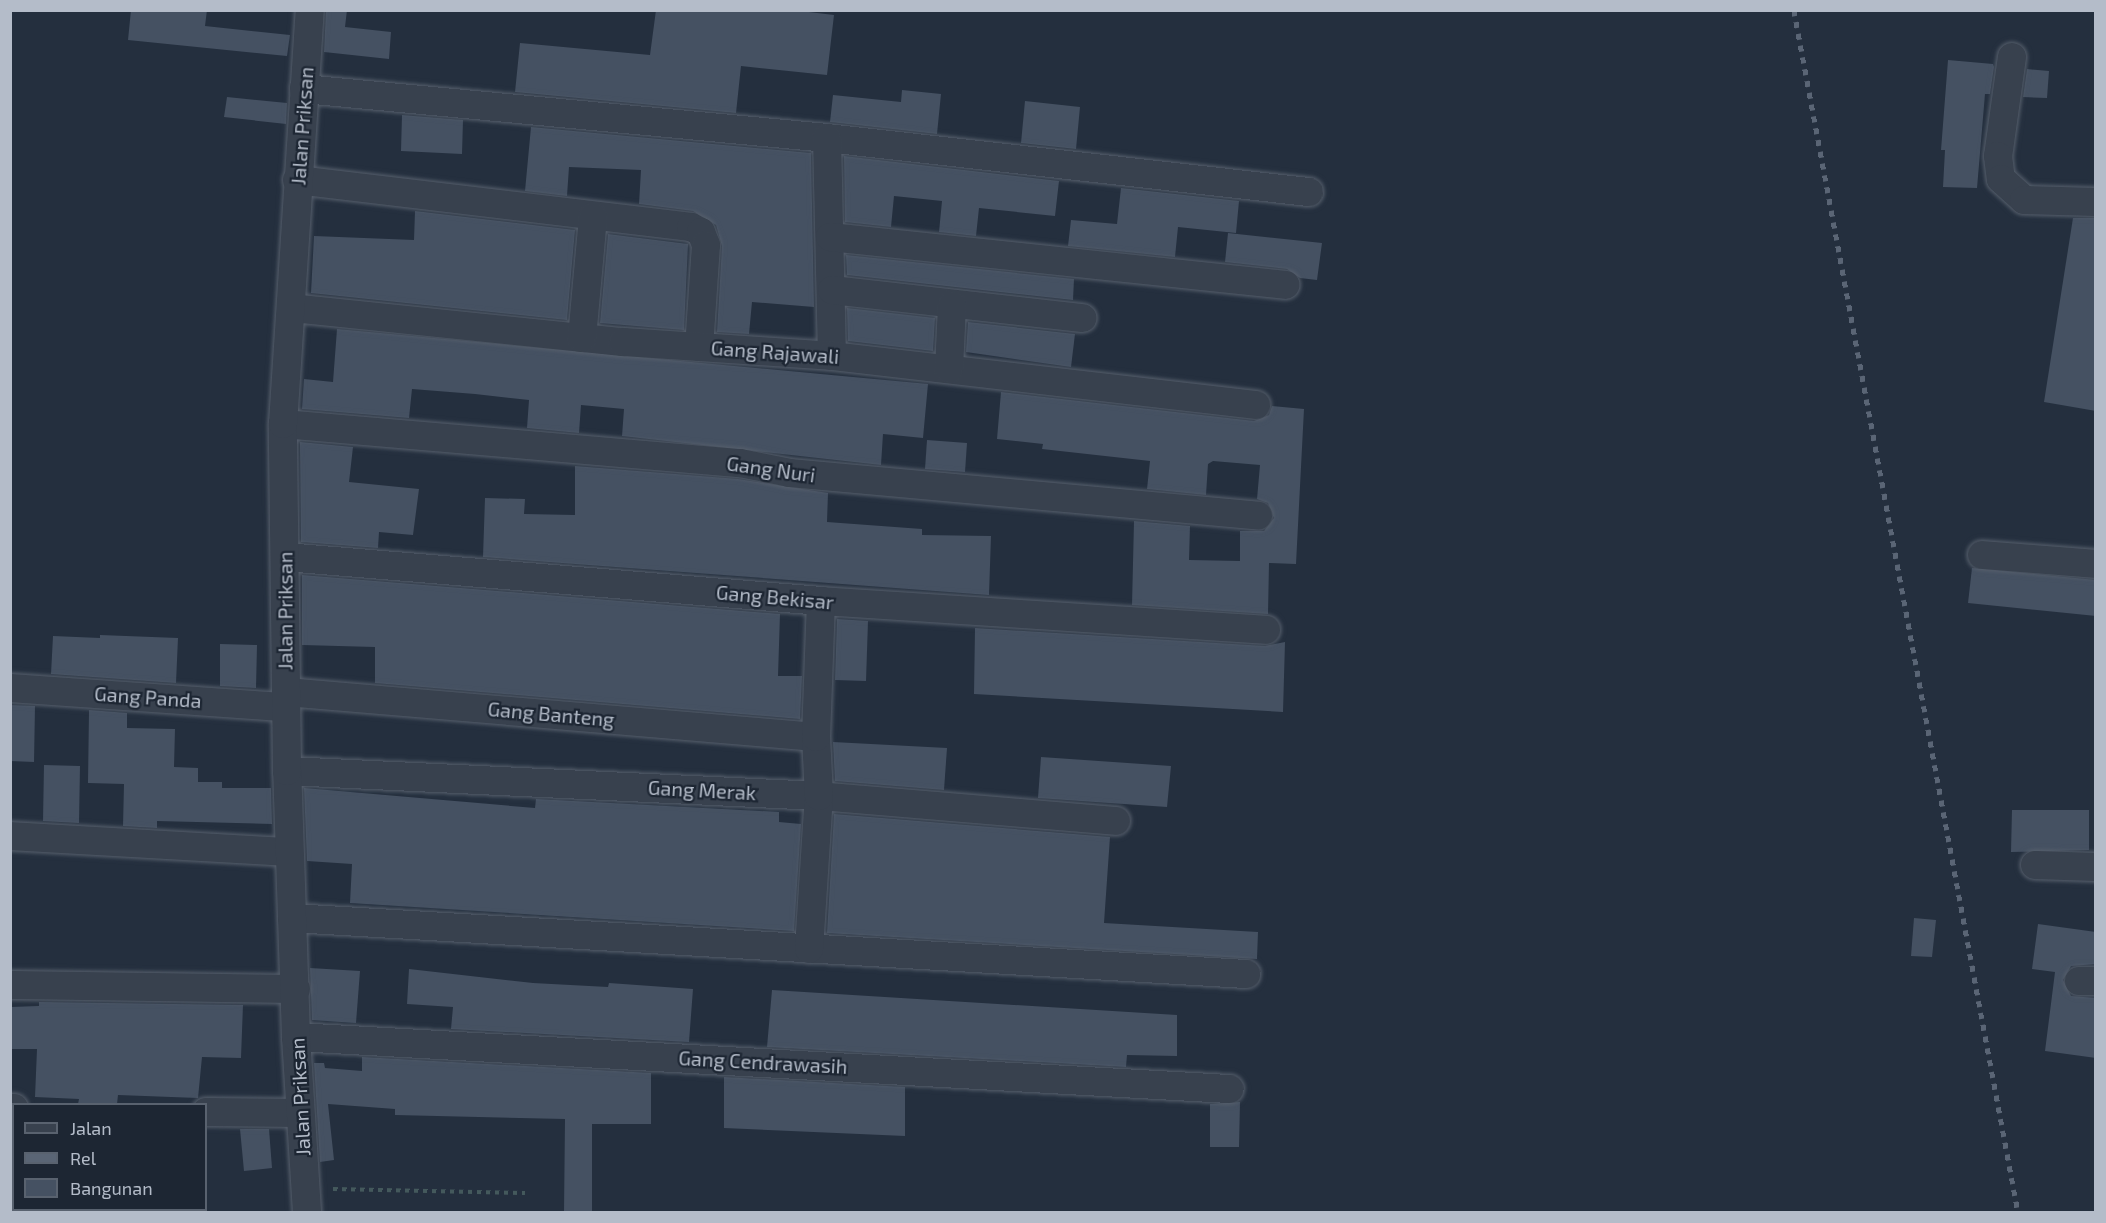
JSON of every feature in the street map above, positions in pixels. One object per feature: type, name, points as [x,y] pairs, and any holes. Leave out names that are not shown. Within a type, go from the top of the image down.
[{"type":"street","name":"Jalan Priksan","points":[[306,1201],[296,1037],[287,771],[284,424],[292,308],[297,180],[310,10]]},
{"type":"street","points":[[2012,57],[1998,156],[2001,179],[2024,200],[2096,202]]},
{"type":"street","points":[[304,89],[827,138],[1309,192]]},
{"type":"street","points":[[827,138],[832,356]]},
{"type":"street","points":[[297,180],[691,227],[701,232],[706,245],[699,347]]},
{"type":"street","points":[[582,338],[592,216]]},
{"type":"street","points":[[830,237],[1285,285]]},
{"type":"street","points":[[832,290],[1082,318]]},
{"type":"street","points":[[949,369],[952,305]]},
{"type":"street","name":"Gang Rajawali","points":[[292,308],[582,338],[832,356],[1256,405]]},
{"type":"street","name":"Gang Nuri","points":[[284,424],[740,463],[790,473],[1258,516]]},
{"type":"street","points":[[1982,555],[2096,564]]},
{"type":"street","name":"Gang Bekisar","points":[[285,557],[821,601],[1266,630]]},
{"type":"street","points":[[810,949],[819,796],[816,737],[821,601]]},
{"type":"street","name":"Gang Panda","points":[[10,688],[286,699]]},
{"type":"street","name":"Gang Banteng","points":[[286,699],[816,737]]},
{"type":"street","name":"Gang Merak","points":[[287,771],[819,796],[1116,820]]},
{"type":"street","points":[[10,836],[290,852]]},
{"type":"street","points":[[2035,865],[2096,867]]},
{"type":"street","points":[[292,918],[1246,974]]},
{"type":"street","points":[[10,985],[296,989]]},
{"type":"street","name":"Gang Cendrawasih","points":[[296,1037],[1230,1089]]},
{"type":"street","points":[[207,1112],[300,1113]]},
{"type":"path","points":[[306,1201],[413,1188],[525,1193]]},
{"type":"building","points":[[131,10],[207,10],[205,26],[290,35],[287,56],[128,40]]},
{"type":"building","points":[[326,10],[347,10],[345,27],[391,32],[389,59],[324,52]]},
{"type":"building","points":[[656,10],[792,10],[834,15],[827,75],[741,66],[736,113],[515,92],[520,43],[650,55]]},
{"type":"building","points":[[1948,60],[1993,64],[1994,67],[1990,94],[1985,94],[1977,188],[1943,187],[1945,150],[1941,150]]},
{"type":"building","points":[[2027,69],[2049,71],[2047,98],[2023,97]]},
{"type":"building","points":[[902,90],[941,94],[937,134],[830,122],[833,95],[901,102]]},
{"type":"building","points":[[227,97],[287,103],[286,124],[224,117]]},
{"type":"building","points":[[1025,101],[1080,107],[1076,149],[1021,143]]},
{"type":"building","points":[[402,115],[463,120],[462,154],[401,151]]},
{"type":"building","points":[[531,127],[811,153],[814,307],[752,302],[749,334],[717,332],[722,246],[716,225],[693,211],[639,204],[641,170],[569,167],[567,196],[525,191]]},
{"type":"building","points":[[844,156],[1059,181],[1055,216],[979,208],[976,236],[939,232],[942,201],[894,196],[891,227],[845,222]]},
{"type":"building","points":[[1121,188],[1239,201],[1236,233],[1178,227],[1175,257],[1068,246],[1071,220],[1117,224]]},
{"type":"building","points":[[415,211],[575,230],[567,320],[311,293],[314,236],[414,240]]},
{"type":"building","points":[[2073,218],[2096,218],[2096,411],[2044,402]]},
{"type":"building","points":[[1228,233],[1322,243],[1317,280],[1300,278],[1287,269],[1225,262]]},
{"type":"building","points":[[608,234],[688,244],[684,330],[600,323]]},
{"type":"building","points":[[846,255],[1074,279],[1073,300],[847,275]]},
{"type":"building","points":[[847,308],[935,318],[933,351],[848,341]]},
{"type":"building","points":[[968,322],[1075,334],[1071,367],[966,352]]},
{"type":"building","points":[[337,329],[928,384],[923,438],[883,434],[881,465],[622,436],[624,409],[581,405],[579,433],[527,428],[529,400],[475,394],[412,389],[409,418],[302,409],[304,379],[333,382]]},
{"type":"building","points":[[1001,392],[1254,421],[1269,415],[1272,406],[1304,409],[1296,564],[1269,563],[1268,614],[1132,605],[1134,521],[1190,526],[1189,560],[1240,561],[1240,531],[1264,531],[1274,518],[1268,503],[1257,499],[1260,465],[1213,461],[1208,464],[1206,495],[1147,489],[1150,461],[1042,449],[1043,444],[997,439]]},
{"type":"building","points":[[927,440],[967,443],[965,472],[925,469]]},
{"type":"building","points":[[300,442],[353,447],[349,482],[419,489],[413,535],[379,532],[378,548],[301,542]]},
{"type":"building","points":[[575,466],[738,479],[828,493],[827,522],[922,529],[922,535],[991,536],[989,595],[483,557],[485,498],[525,499],[524,514],[575,515]]},
{"type":"building","points":[[1972,568],[2096,580],[2096,616],[1968,603]]},
{"type":"building","points":[[302,575],[780,614],[778,676],[802,676],[800,719],[375,683],[375,647],[302,645]]},
{"type":"building","points":[[837,619],[868,621],[866,681],[835,680]]},
{"type":"building","points":[[975,628],[1265,646],[1285,642],[1283,712],[974,694]]},
{"type":"building","points":[[100,635],[178,638],[176,683],[51,674],[53,636],[100,638]]},
{"type":"building","points":[[220,644],[257,645],[256,688],[220,686]]},
{"type":"building","points":[[10,705],[35,706],[34,762],[10,761]]},
{"type":"building","points":[[89,710],[127,713],[127,728],[175,729],[174,767],[198,768],[198,782],[222,782],[222,788],[271,788],[272,824],[157,821],[157,828],[123,826],[124,784],[88,783]]},
{"type":"building","points":[[833,742],[947,748],[944,790],[835,781]]},
{"type":"building","points":[[1041,757],[1171,766],[1167,807],[1038,798]]},
{"type":"building","points":[[44,765],[80,766],[79,823],[43,821]]},
{"type":"building","points":[[304,788],[535,808],[536,799],[779,812],[779,822],[801,824],[794,931],[350,903],[352,864],[307,861]]},
{"type":"building","points":[[2012,810],[2089,810],[2089,850],[2011,852]]},
{"type":"building","points":[[834,814],[1110,837],[1104,923],[1258,932],[1257,959],[827,933]]},
{"type":"building","points":[[1914,918],[1936,920],[1932,957],[1911,956]]},
{"type":"building","points":[[2038,924],[2096,932],[2096,964],[2071,966],[2063,980],[2071,996],[2096,998],[2096,1058],[2045,1051],[2055,972],[2032,969]]},
{"type":"building","points":[[310,968],[360,971],[356,1023],[312,1020]]},
{"type":"building","points":[[409,969],[533,983],[608,987],[609,983],[693,989],[689,1042],[451,1029],[453,1007],[407,1004]]},
{"type":"building","points":[[772,990],[1177,1015],[1177,1056],[1127,1055],[1126,1067],[767,1047]]},
{"type":"building","points":[[39,1002],[243,1005],[241,1058],[202,1057],[198,1098],[118,1095],[117,1103],[78,1103],[79,1099],[35,1097],[37,1049],[10,1049],[10,1007],[39,1006]]},
{"type":"building","points":[[362,1057],[651,1073],[651,1124],[592,1124],[592,1212],[564,1212],[565,1119],[395,1115],[395,1109],[328,1104],[334,1160],[320,1162],[314,1063],[324,1063],[325,1068],[362,1071]]},
{"type":"building","points":[[724,1077],[905,1087],[905,1136],[724,1128]]},
{"type":"building","points":[[1240,1102],[1239,1147],[1210,1147],[1210,1104]]},
{"type":"building","points":[[240,1129],[269,1129],[272,1168],[244,1171]]},
{"type":"railway","points":[[1794,10],[2018,1212]]}]
